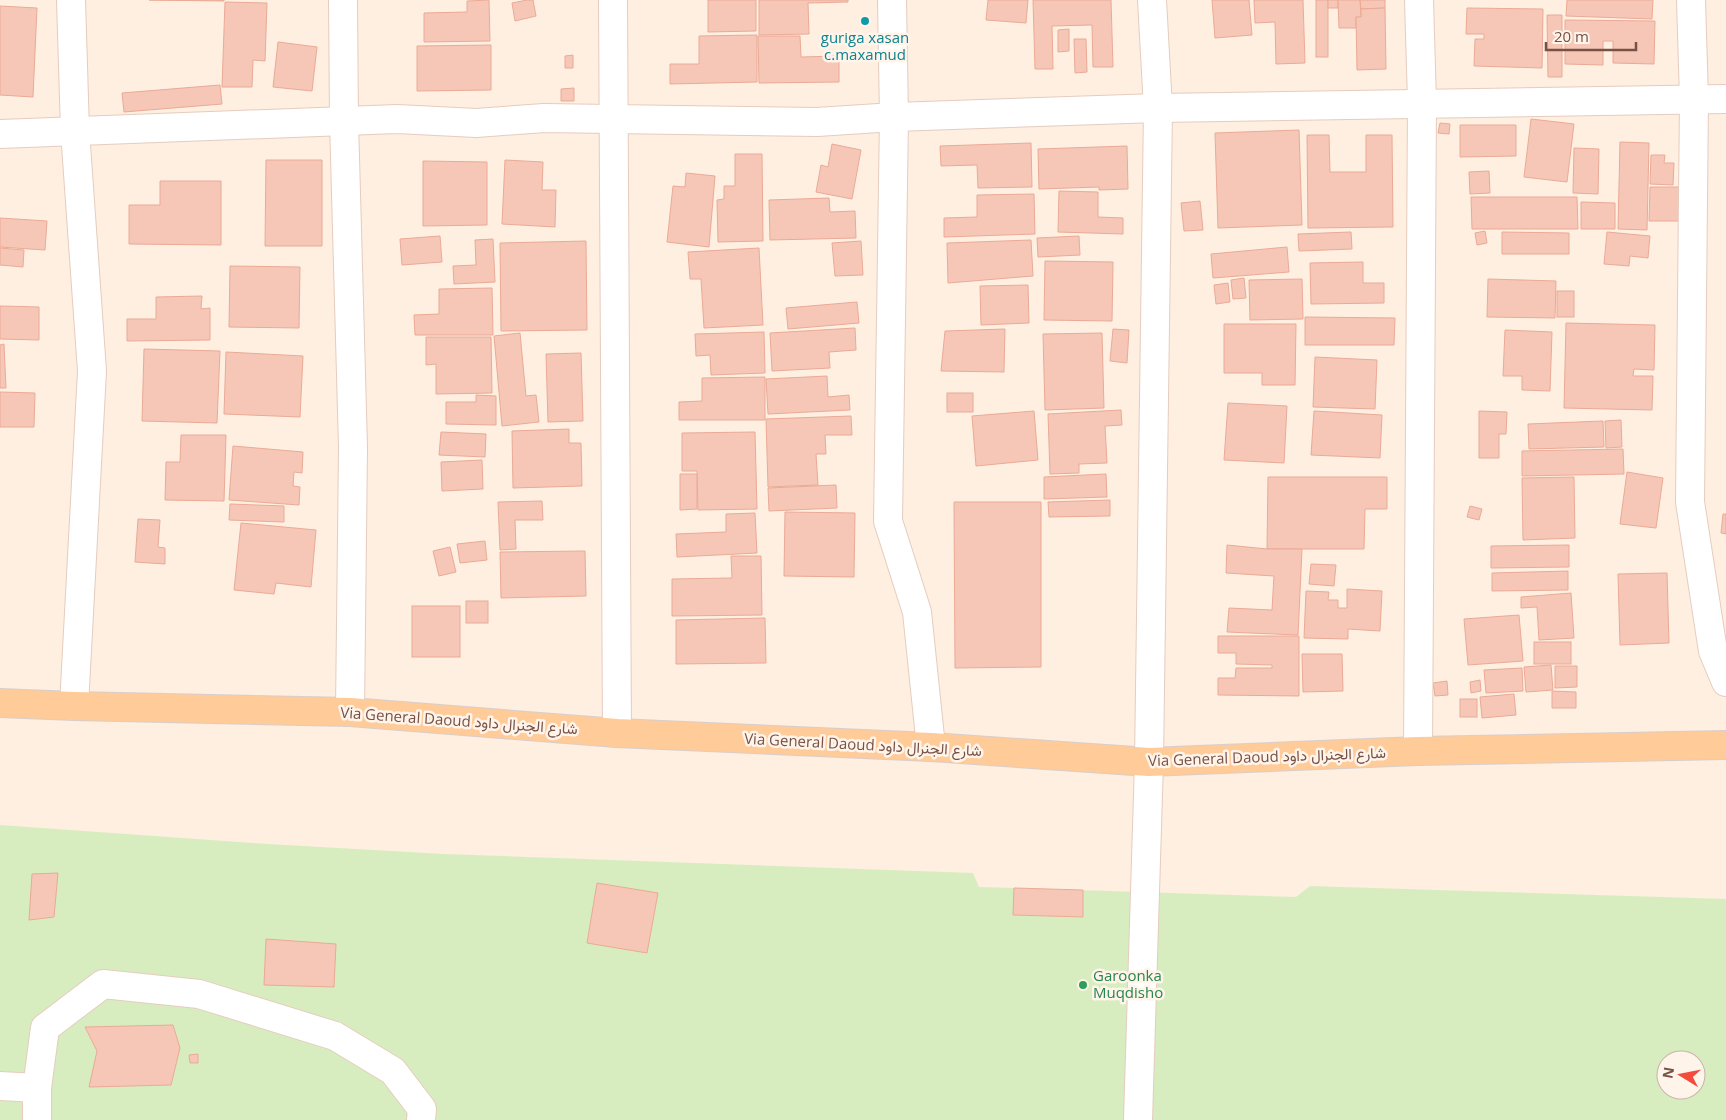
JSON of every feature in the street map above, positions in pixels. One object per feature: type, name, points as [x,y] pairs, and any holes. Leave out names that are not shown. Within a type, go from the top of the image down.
[{"type":"main road","name":"Via General Daoud شارع الجنرال داود","points":[[0,703],[350,712],[617,733],[931,747],[1149,762],[1418,751],[1726,745]]},
{"type":"street","points":[[71,0],[75,131],[92,371],[74,706]]},
{"type":"street","points":[[343,0],[344,121],[354,447],[350,712]]},
{"type":"street","points":[[613,0],[617,733]]},
{"type":"street","points":[[892,0],[894,116],[888,521],[917,612],[931,747]]},
{"type":"street","points":[[1138,1120],[1149,762],[1158,108],[1152,0]]},
{"type":"street","points":[[1418,751],[1422,102],[1419,0]]},
{"type":"street","points":[[1691,0],[1694,99],[1690,502],[1713,651],[1726,682]]},
{"type":"street","points":[[0,134],[397,119],[476,123],[544,118],[817,122],[894,116],[1158,108],[1422,102],[1726,99]]},
{"type":"street","points":[[37,1120],[37,1088],[45,1028],[103,984],[199,994],[336,1036],[393,1071],[422,1108],[421,1120]]},
{"type":"street","points":[[0,1086],[37,1088]]},
{"type":"green space","name":"Garoonka Muqdisho","points":[[0,825],[444,854],[973,873],[979,887],[1296,897],[1310,886],[1726,899],[1726,1120],[0,1120]]},
{"type":"building","points":[[149,0],[224,0],[224,1]]},
{"type":"building","points":[[489,0],[490,41],[424,42],[424,13],[467,12],[467,1]]},
{"type":"building","points":[[533,0],[536,16],[515,21],[512,3]]},
{"type":"building","points":[[708,0],[756,0],[756,31],[708,32]]},
{"type":"building","points":[[759,0],[848,0],[848,2],[808,3],[809,34],[759,35]]},
{"type":"building","points":[[988,0],[1028,0],[1026,23],[986,20]]},
{"type":"building","points":[[1033,0],[1111,0],[1113,67],[1093,67],[1092,25],[1052,26],[1053,69],[1035,69]]},
{"type":"building","points":[[1212,0],[1249,0],[1252,35],[1215,38]]},
{"type":"building","points":[[1254,0],[1303,0],[1305,63],[1276,64],[1275,22],[1255,23]]},
{"type":"building","points":[[1316,0],[1328,0],[1328,57],[1316,57]]},
{"type":"building","points":[[1328,0],[1338,0],[1338,8],[1328,8]]},
{"type":"building","points":[[1338,0],[1360,0],[1361,17],[1356,17],[1356,28],[1339,28]]},
{"type":"building","points":[[1360,0],[1385,0],[1385,8],[1361,9]]},
{"type":"building","points":[[1567,0],[1653,0],[1652,19],[1566,16]]},
{"type":"building","points":[[225,2],[267,3],[265,61],[253,60],[252,87],[222,87]]},
{"type":"building","points":[[0,6],[37,8],[33,97],[0,95]]},
{"type":"building","points":[[1385,8],[1386,69],[1357,70],[1356,17],[1361,17],[1361,9]]},
{"type":"building","points":[[1467,8],[1543,9],[1542,68],[1474,66],[1475,39],[1484,39],[1484,34],[1466,34]]},
{"type":"building","points":[[1547,15],[1562,15],[1562,77],[1548,77]]},
{"type":"building","points":[[1565,20],[1655,21],[1654,64],[1613,63],[1613,41],[1603,41],[1603,65],[1565,64]]},
{"type":"building","points":[[1069,29],[1069,51],[1058,52],[1058,30]]},
{"type":"building","points":[[757,35],[757,82],[670,84],[670,64],[699,64],[699,36]]},
{"type":"building","points":[[758,36],[800,36],[801,57],[839,56],[839,82],[759,83]]},
{"type":"building","points":[[1074,39],[1086,39],[1087,72],[1075,73]]},
{"type":"building","points":[[278,42],[317,47],[312,91],[273,87]]},
{"type":"building","points":[[491,45],[491,90],[417,91],[417,46]]},
{"type":"building","points":[[573,55],[573,68],[565,68],[565,56]]},
{"type":"building","points":[[220,85],[222,104],[124,112],[122,93]]},
{"type":"building","points":[[574,88],[574,101],[561,101],[561,89]]},
{"type":"building","points":[[1531,119],[1574,124],[1567,182],[1524,177]]},
{"type":"building","points":[[1440,123],[1450,124],[1449,134],[1438,133]]},
{"type":"building","points":[[1460,125],[1516,125],[1516,156],[1460,157]]},
{"type":"building","points":[[1299,130],[1302,225],[1218,228],[1215,133]]},
{"type":"building","points":[[1307,135],[1329,135],[1330,172],[1366,172],[1366,135],[1392,135],[1393,227],[1308,228]]},
{"type":"building","points":[[1620,142],[1649,143],[1647,230],[1618,229]]},
{"type":"building","points":[[1031,143],[1032,187],[978,188],[977,165],[941,166],[940,146]]},
{"type":"building","points":[[832,144],[861,150],[852,199],[816,192],[821,165],[828,167]]},
{"type":"building","points":[[1127,146],[1128,189],[1099,190],[1099,187],[1039,189],[1038,149]]},
{"type":"building","points":[[1574,148],[1599,149],[1598,194],[1573,193]]},
{"type":"building","points":[[735,154],[762,154],[763,241],[718,242],[717,200],[724,199],[724,186],[735,186]]},
{"type":"building","points":[[1651,155],[1665,155],[1664,163],[1674,163],[1673,185],[1650,184]]},
{"type":"building","points":[[266,160],[322,160],[322,246],[265,246]]},
{"type":"building","points":[[505,160],[543,162],[542,190],[556,190],[555,227],[502,224]]},
{"type":"building","points":[[423,161],[487,162],[487,225],[423,226]]},
{"type":"building","points":[[1489,171],[1490,193],[1470,194],[1469,172]]},
{"type":"building","points":[[686,173],[715,176],[709,247],[667,242],[673,186],[685,187]]},
{"type":"building","points":[[160,181],[221,181],[221,245],[129,244],[129,205],[160,205]]},
{"type":"building","points":[[1650,187],[1682,187],[1682,221],[1649,221]]},
{"type":"building","points":[[1059,191],[1098,192],[1098,217],[1123,218],[1123,234],[1058,232]]},
{"type":"building","points":[[1034,194],[1035,234],[944,237],[944,218],[977,217],[977,195]]},
{"type":"building","points":[[1471,197],[1577,197],[1578,229],[1472,229]]},
{"type":"building","points":[[829,198],[830,212],[855,211],[856,238],[770,240],[769,200]]},
{"type":"building","points":[[1200,201],[1203,230],[1184,231],[1181,203]]},
{"type":"building","points":[[1581,202],[1615,203],[1615,229],[1581,229]]},
{"type":"building","points":[[0,218],[47,221],[45,250],[0,247]]},
{"type":"building","points":[[1485,231],[1487,243],[1477,245],[1475,233]]},
{"type":"building","points":[[1351,232],[1352,249],[1299,251],[1298,234]]},
{"type":"building","points":[[1502,232],[1569,233],[1569,254],[1502,254]]},
{"type":"building","points":[[1607,232],[1650,236],[1648,258],[1630,256],[1629,266],[1604,264]]},
{"type":"building","points":[[440,236],[442,262],[402,265],[400,239]]},
{"type":"building","points":[[1079,236],[1080,255],[1038,257],[1037,238]]},
{"type":"building","points":[[493,239],[495,282],[454,284],[453,266],[476,265],[475,240]]},
{"type":"building","points":[[1031,240],[1033,276],[948,283],[947,243]]},
{"type":"building","points":[[586,241],[587,330],[501,331],[500,243]]},
{"type":"building","points":[[861,241],[863,275],[835,276],[832,243]]},
{"type":"building","points":[[1287,247],[1289,272],[1213,278],[1211,254]]},
{"type":"building","points":[[0,248],[24,250],[23,267],[0,265]]},
{"type":"building","points":[[759,248],[763,325],[704,328],[701,279],[690,279],[688,252]]},
{"type":"building","points":[[1045,261],[1113,262],[1112,321],[1044,320]]},
{"type":"building","points":[[1363,262],[1363,283],[1384,283],[1384,303],[1311,304],[1310,263]]},
{"type":"building","points":[[230,266],[300,267],[299,328],[229,327]]},
{"type":"building","points":[[1244,278],[1246,298],[1233,299],[1231,280]]},
{"type":"building","points":[[1302,279],[1303,319],[1250,320],[1249,280]]},
{"type":"building","points":[[1488,279],[1556,281],[1555,318],[1487,317]]},
{"type":"building","points":[[1228,283],[1230,302],[1216,304],[1214,285]]},
{"type":"building","points":[[1028,285],[1029,323],[981,325],[980,286]]},
{"type":"building","points":[[492,288],[493,335],[415,335],[414,315],[439,314],[439,289]]},
{"type":"building","points":[[1557,291],[1574,291],[1574,317],[1557,317]]},
{"type":"building","points":[[202,296],[201,309],[210,308],[210,340],[127,341],[127,319],[156,319],[156,297]]},
{"type":"building","points":[[857,302],[859,323],[788,329],[786,308]]},
{"type":"building","points":[[0,306],[39,307],[39,340],[0,339]]},
{"type":"building","points":[[1305,317],[1395,318],[1394,345],[1305,345]]},
{"type":"building","points":[[1566,323],[1655,325],[1654,370],[1634,369],[1633,376],[1653,376],[1652,410],[1564,408]]},
{"type":"building","points":[[1224,324],[1296,324],[1295,385],[1262,385],[1262,373],[1224,373]]},
{"type":"building","points":[[855,328],[856,350],[829,352],[830,368],[772,371],[770,333]]},
{"type":"building","points":[[1005,329],[1004,372],[941,371],[945,331]]},
{"type":"building","points":[[1113,329],[1129,330],[1127,363],[1110,361]]},
{"type":"building","points":[[1505,330],[1552,332],[1550,391],[1522,390],[1522,376],[1503,376]]},
{"type":"building","points":[[764,332],[765,373],[711,375],[710,355],[696,356],[695,334]]},
{"type":"building","points":[[520,333],[526,396],[536,395],[539,422],[502,426],[494,336]]},
{"type":"building","points":[[1102,333],[1104,408],[1045,410],[1043,334]]},
{"type":"building","points":[[426,337],[491,337],[492,393],[436,394],[436,364],[426,365]]},
{"type":"building","points":[[4,344],[6,388],[0,388],[0,345]]},
{"type":"building","points":[[144,349],[220,351],[217,423],[142,421]]},
{"type":"building","points":[[226,352],[303,356],[300,417],[224,414]]},
{"type":"building","points":[[581,353],[583,421],[548,422],[546,354]]},
{"type":"building","points":[[1315,357],[1377,360],[1375,409],[1313,407]]},
{"type":"building","points":[[827,376],[828,397],[849,395],[850,410],[768,414],[766,379]]},
{"type":"building","points":[[765,377],[765,420],[679,420],[679,402],[702,401],[702,378]]},
{"type":"building","points":[[0,392],[35,393],[34,427],[0,427]]},
{"type":"building","points":[[947,393],[973,393],[973,412],[947,412]]},
{"type":"building","points":[[476,395],[496,396],[496,425],[446,424],[446,402],[476,402]]},
{"type":"building","points":[[1228,403],[1287,406],[1284,463],[1224,460]]},
{"type":"building","points":[[1121,410],[1122,425],[1105,426],[1107,463],[1079,464],[1079,473],[1050,474],[1048,414]]},
{"type":"building","points":[[1034,411],[1038,460],[976,466],[972,416]]},
{"type":"building","points":[[1314,411],[1382,415],[1380,458],[1311,455]]},
{"type":"building","points":[[1479,411],[1507,412],[1506,434],[1499,434],[1499,458],[1479,458]]},
{"type":"building","points":[[851,416],[852,435],[825,435],[826,454],[816,454],[818,485],[768,487],[766,419]]},
{"type":"building","points":[[1621,420],[1622,447],[1606,448],[1605,421]]},
{"type":"building","points":[[1603,421],[1604,447],[1529,449],[1528,424]]},
{"type":"building","points":[[569,429],[569,443],[581,443],[582,486],[513,488],[512,431]]},
{"type":"building","points":[[441,432],[486,434],[485,457],[439,455]]},
{"type":"building","points":[[755,432],[757,509],[698,510],[697,471],[682,471],[682,433]]},
{"type":"building","points":[[181,435],[226,435],[224,501],[165,500],[166,462],[180,462]]},
{"type":"building","points":[[233,446],[303,452],[302,473],[294,472],[293,486],[300,487],[299,505],[229,500]]},
{"type":"building","points":[[1623,449],[1624,474],[1522,476],[1522,451]]},
{"type":"building","points":[[482,460],[483,489],[442,491],[441,462]]},
{"type":"building","points":[[1627,472],[1663,478],[1656,528],[1620,524]]},
{"type":"building","points":[[680,474],[697,474],[697,509],[680,510]]},
{"type":"building","points":[[1106,474],[1107,497],[1044,499],[1044,477]]},
{"type":"building","points":[[1268,477],[1387,477],[1387,509],[1365,509],[1364,549],[1267,549]]},
{"type":"building","points":[[1574,477],[1575,538],[1523,540],[1522,478]]},
{"type":"building","points":[[836,485],[837,508],[769,511],[768,488]]},
{"type":"building","points":[[1110,500],[1110,516],[1049,517],[1048,502]]},
{"type":"building","points":[[542,501],[543,520],[515,520],[516,549],[500,550],[498,502]]},
{"type":"building","points":[[954,502],[1041,502],[1041,667],[955,668]]},
{"type":"building","points":[[230,504],[284,506],[284,522],[229,520]]},
{"type":"building","points":[[1470,506],[1482,509],[1479,520],[1467,517]]},
{"type":"building","points":[[785,512],[855,513],[854,577],[784,576]]},
{"type":"building","points":[[755,513],[757,553],[677,557],[676,534],[726,532],[726,514]]},
{"type":"building","points":[[1723,514],[1726,514],[1726,534],[1721,533]]},
{"type":"building","points":[[138,519],[160,520],[158,547],[165,548],[165,564],[135,562]]},
{"type":"building","points":[[241,523],[316,530],[311,587],[276,583],[274,594],[234,590]]},
{"type":"building","points":[[485,541],[487,560],[460,563],[457,544]]},
{"type":"building","points":[[1227,545],[1267,549],[1302,549],[1298,635],[1227,632],[1229,608],[1272,610],[1274,576],[1226,573]]},
{"type":"building","points":[[1569,545],[1569,567],[1491,568],[1491,546]]},
{"type":"building","points":[[450,547],[456,572],[439,576],[433,551]]},
{"type":"building","points":[[585,551],[586,596],[501,598],[500,552]]},
{"type":"building","points":[[731,556],[761,556],[762,615],[672,616],[672,579],[732,578]]},
{"type":"building","points":[[1311,564],[1336,565],[1334,586],[1309,584]]},
{"type":"building","points":[[1568,571],[1568,590],[1492,591],[1492,573]]},
{"type":"building","points":[[1667,573],[1669,643],[1620,645],[1618,574]]},
{"type":"building","points":[[1347,589],[1382,591],[1380,631],[1348,629],[1348,639],[1304,638],[1306,591],[1329,592],[1328,600],[1338,600],[1338,608],[1347,608]]},
{"type":"building","points":[[1571,593],[1574,638],[1539,640],[1537,607],[1521,608],[1521,597]]},
{"type":"building","points":[[466,601],[488,601],[488,623],[466,623]]},
{"type":"building","points":[[412,606],[460,606],[460,657],[412,657]]},
{"type":"building","points":[[1519,615],[1523,661],[1468,665],[1464,619]]},
{"type":"building","points":[[765,618],[766,663],[676,664],[676,620]]},
{"type":"building","points":[[1218,636],[1299,636],[1299,696],[1218,695],[1218,678],[1235,678],[1236,668],[1272,668],[1272,665],[1236,664],[1236,653],[1218,653]]},
{"type":"building","points":[[1534,642],[1571,642],[1571,664],[1534,664]]},
{"type":"building","points":[[1302,654],[1342,654],[1343,691],[1303,692]]},
{"type":"building","points":[[1551,665],[1553,690],[1526,692],[1524,667]]},
{"type":"building","points":[[1555,666],[1577,666],[1577,687],[1555,688]]},
{"type":"building","points":[[1522,668],[1523,691],[1486,693],[1484,670]]},
{"type":"building","points":[[1480,680],[1481,691],[1471,693],[1470,682]]},
{"type":"building","points":[[1447,681],[1448,695],[1435,696],[1433,683]]},
{"type":"building","points":[[1552,691],[1576,692],[1576,708],[1552,708]]},
{"type":"building","points":[[1514,694],[1516,715],[1482,718],[1480,697]]},
{"type":"building","points":[[1460,699],[1477,699],[1477,717],[1460,717]]},
{"type":"building","points":[[58,873],[54,917],[29,920],[32,874]]},
{"type":"building","points":[[597,883],[658,893],[647,953],[587,943]]},
{"type":"building","points":[[1014,888],[1083,890],[1083,917],[1013,915]]},
{"type":"building","points":[[266,939],[336,944],[334,987],[264,985]]},
{"type":"building","points":[[173,1025],[180,1048],[171,1085],[89,1087],[97,1051],[85,1027]]},
{"type":"building","points":[[198,1054],[198,1063],[190,1063],[189,1055]]},
{"type":"place","name":"guriga xasan c.maxamud","points":[[865,21]]},
{"type":"place","name":"Garoonka Muqdisho","points":[[1083,985]]}]
